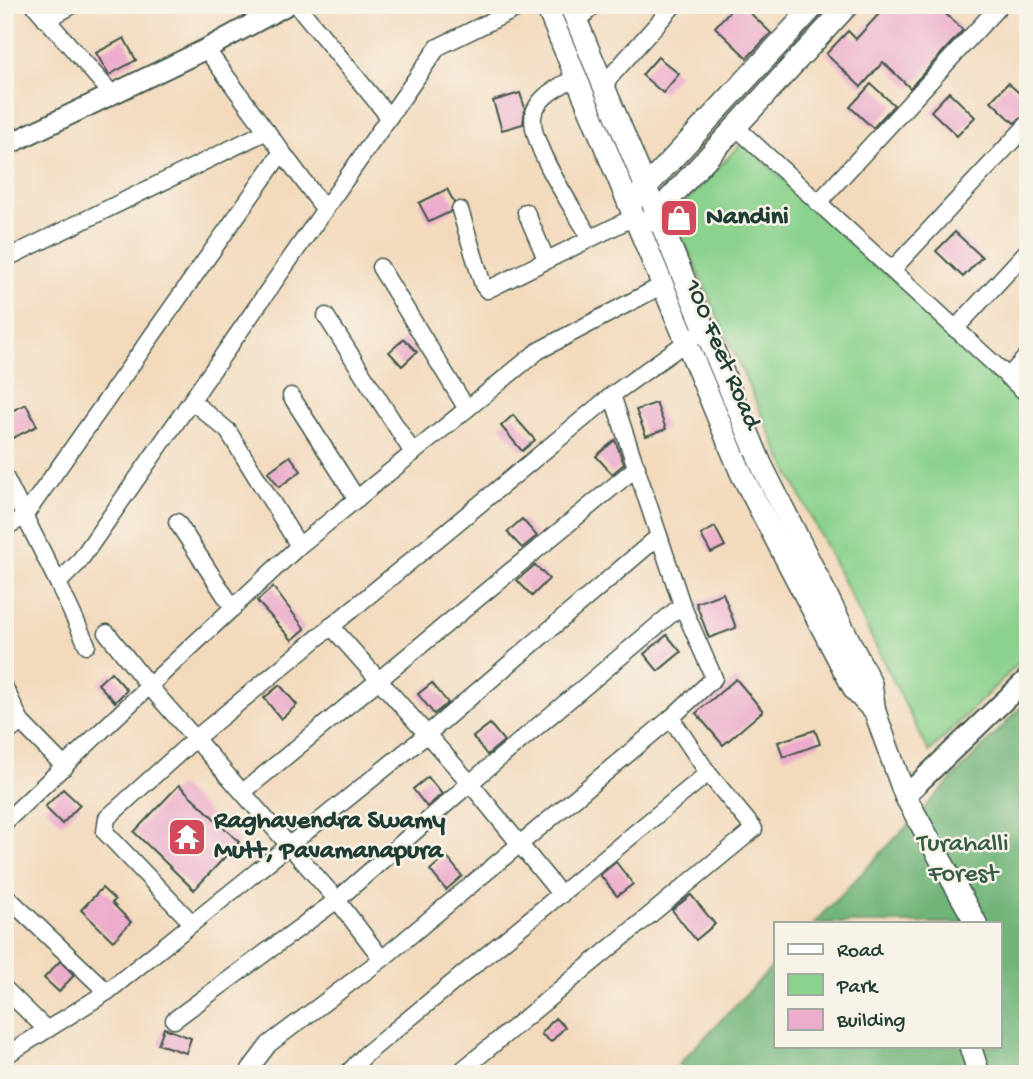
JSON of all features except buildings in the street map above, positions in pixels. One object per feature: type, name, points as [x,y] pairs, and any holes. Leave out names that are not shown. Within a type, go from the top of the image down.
[{"type":"main road","name":"100 Feet Road","points":[[546,5],[741,473],[855,691],[875,712]]},
{"type":"main road","points":[[634,218],[645,189],[815,5]]},
{"type":"main road","points":[[634,218],[655,214],[849,5]]},
{"type":"main road","name":"100 Feet Road","points":[[573,14],[761,464],[871,684],[875,712],[905,796],[975,922]]},
{"type":"main road","points":[[971,1048],[979,1074]]},
{"type":"street","points":[[33,5],[112,94]]},
{"type":"street","points":[[46,20],[73,5]]},
{"type":"street","points":[[5,146],[206,49],[287,5]]},
{"type":"street","points":[[297,5],[389,117]]},
{"type":"street","points":[[58,583],[78,563],[438,47],[524,5]]},
{"type":"street","points":[[573,14],[594,5]]},
{"type":"street","points":[[603,85],[674,5]]},
{"type":"street","points":[[818,203],[1000,5]]},
{"type":"street","points":[[206,49],[325,210]]},
{"type":"street","points":[[576,77],[541,100],[532,118],[538,145],[590,237]]},
{"type":"street","points":[[892,270],[1028,124]]},
{"type":"street","points":[[737,128],[1028,395]]},
{"type":"street","points":[[5,259],[267,131]]},
{"type":"street","points":[[5,527],[23,518],[282,152]]},
{"type":"street","points":[[460,210],[485,289],[491,289],[590,237],[634,218]]},
{"type":"street","points":[[526,212],[546,259]]},
{"type":"street","points":[[955,329],[1028,250]]},
{"type":"street","points":[[380,267],[467,409]]},
{"type":"street","points":[[5,822],[299,546],[538,351],[661,286]]},
{"type":"street","points":[[326,316],[413,453]]},
{"type":"street","points":[[192,923],[105,832],[107,818],[196,738],[612,395],[703,330]]},
{"type":"street","points":[[1008,377],[1028,355]]},
{"type":"street","points":[[250,1074],[250,1069],[270,1044],[382,959],[517,843],[671,718],[714,678],[682,605],[612,395]]},
{"type":"street","points":[[291,396],[357,499]]},
{"type":"street","points":[[192,401],[228,432],[299,546]]},
{"type":"street","points":[[243,792],[637,467]]},
{"type":"street","points":[[5,477],[87,645]]},
{"type":"street","points":[[177,522],[233,608]]},
{"type":"street","points":[[5,1056],[107,992],[425,736],[659,536]]},
{"type":"street","points":[[174,1020],[337,900],[470,783],[682,605]]},
{"type":"street","points":[[331,626],[425,736],[470,783],[561,895]]},
{"type":"street","points":[[107,633],[149,685],[337,900],[382,959]]},
{"type":"street","points":[[905,796],[1028,678]]},
{"type":"street","points":[[5,688],[21,722],[65,767]]},
{"type":"street","points":[[461,1071],[754,829],[708,773],[671,718]]},
{"type":"street","points":[[5,735],[21,722]]},
{"type":"street","points":[[347,1074],[366,1054],[708,773]]},
{"type":"street","points":[[5,895],[107,992]]},
{"type":"street","points":[[5,989],[46,1029]]},
{"type":"green space","points":[[743,142],[1028,404],[1028,654],[929,752],[779,453],[681,235],[693,222],[684,204]]},
{"type":"green space","name":"Turahalli Forest","points":[[1028,700],[1028,1074],[678,1074],[679,1064],[774,965],[774,1048],[1002,1048],[1002,922],[815,922]]},
{"type":"place","name":"Nandini","points":[[679,218]]},
{"type":"place","name":"Raghavendra Swamy Mutt, Pavamanapura","points":[[187,837]]}]
